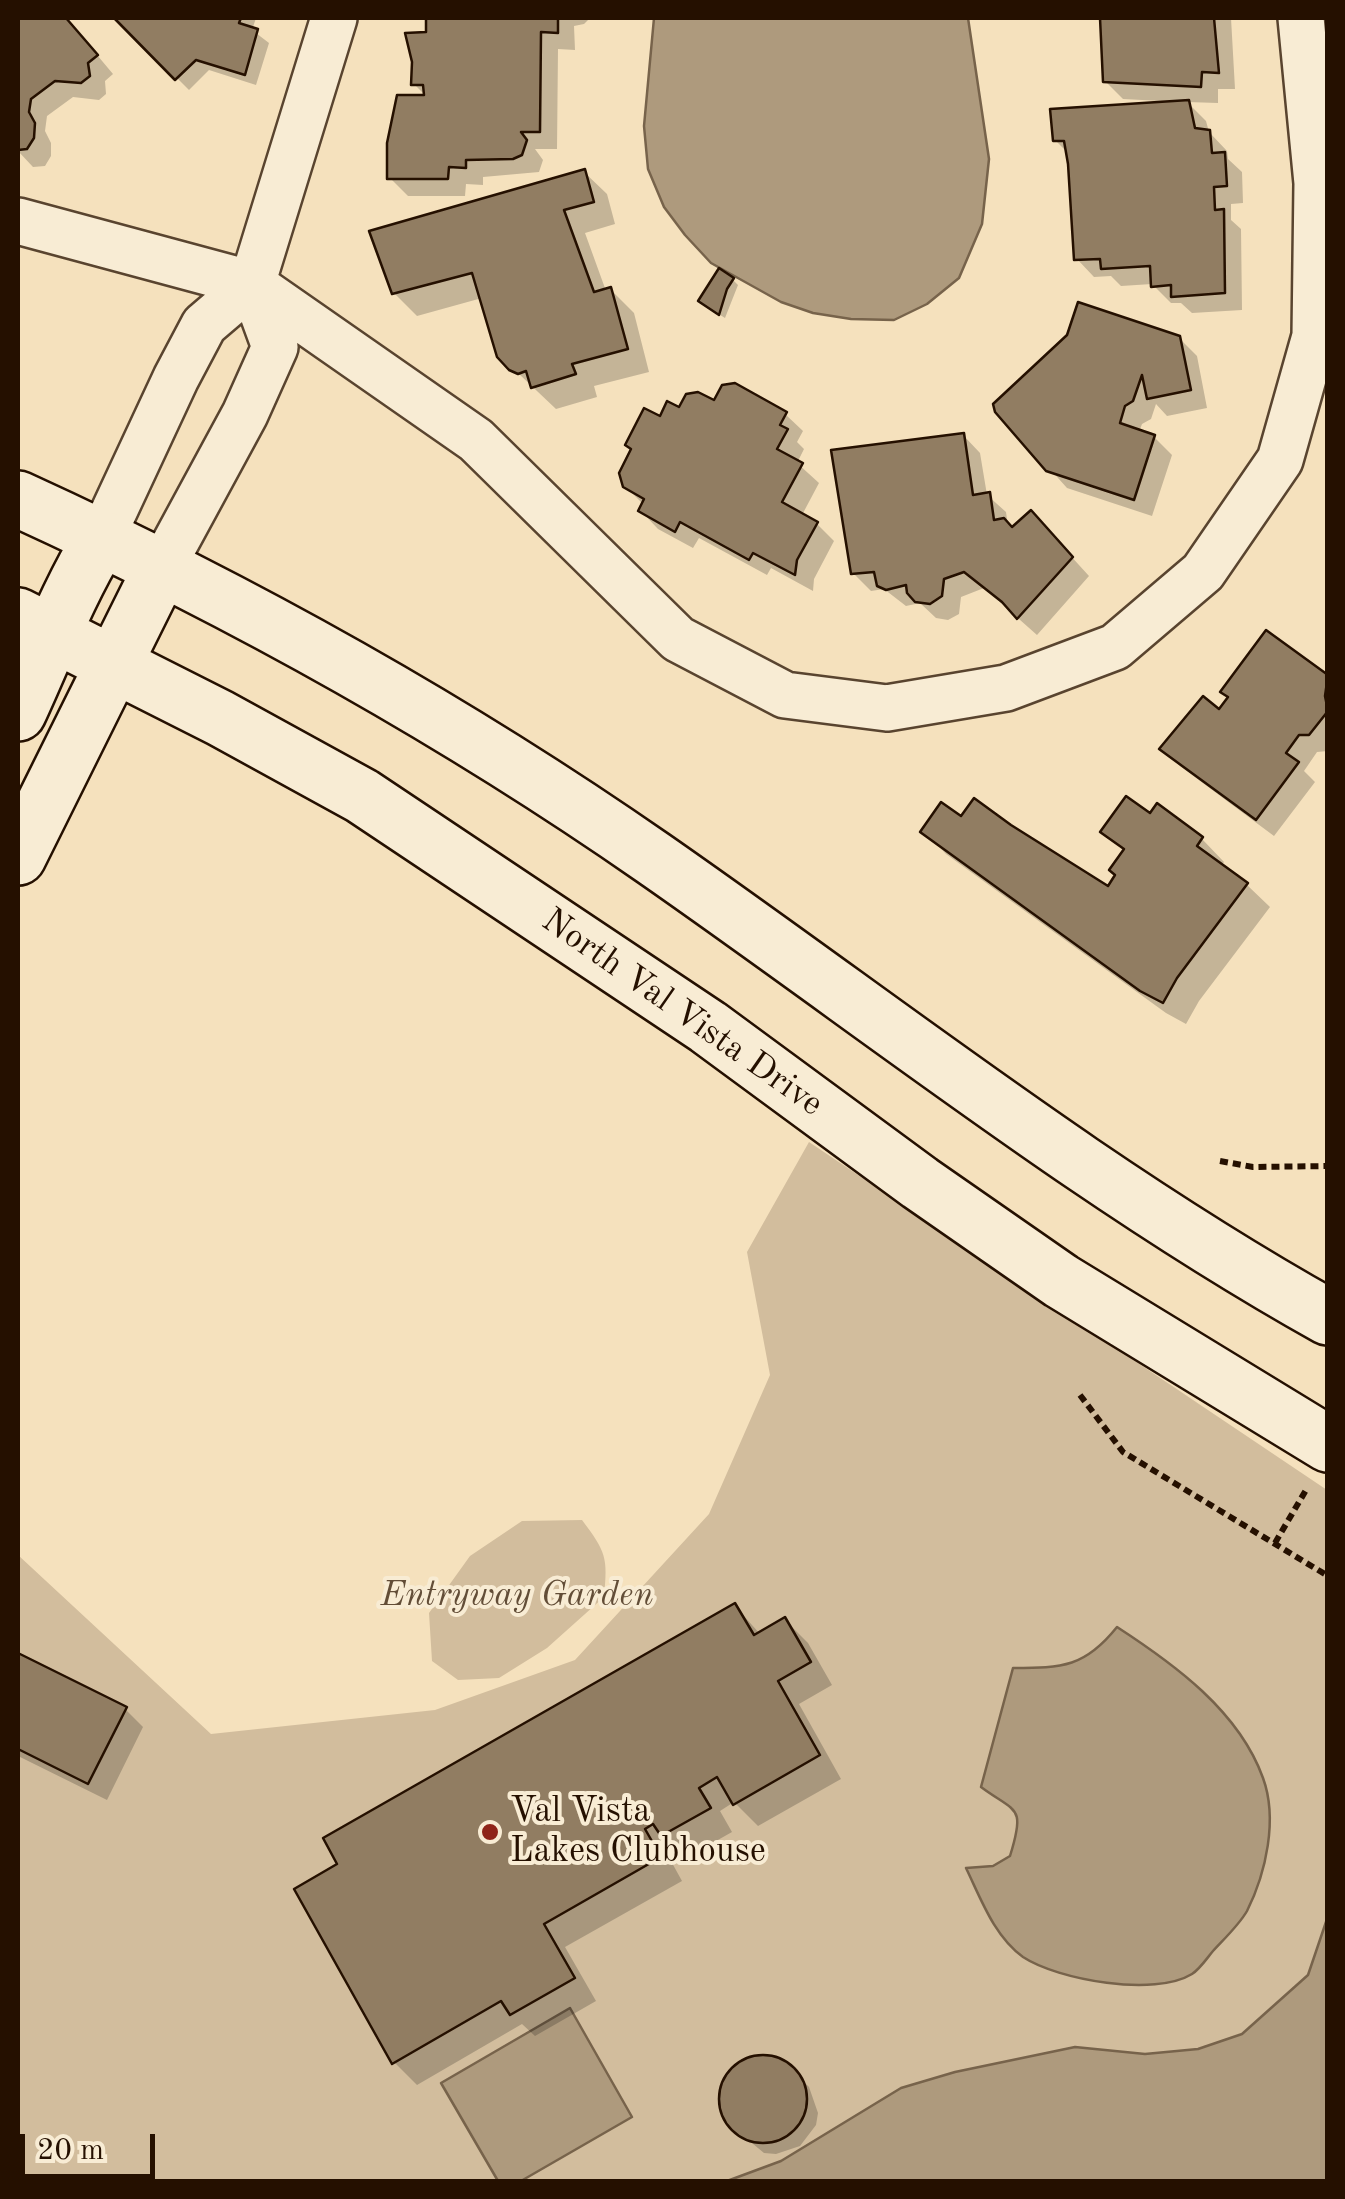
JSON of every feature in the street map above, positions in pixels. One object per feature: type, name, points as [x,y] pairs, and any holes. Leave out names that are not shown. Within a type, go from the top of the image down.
[{"type":"main road","points":[[18,500],[161,569],[393,692],[531,776],[769,939],[1010,1112],[1258,1278],[1328,1317]]},
{"type":"main road","points":[[18,713],[36,626],[74,582],[101,539]]},
{"type":"main road","points":[[18,857],[161,569]]},
{"type":"main road","name":"North Val Vista Drive","points":[[36,626],[220,718],[362,796],[708,1027],[920,1183],[1319,1464]]},
{"type":"street","points":[[101,539],[204,325],[252,284],[334,18]]},
{"type":"street","points":[[18,221],[252,284],[476,440],[678,639],[785,695],[887,708],[1006,688],[1115,647],[1203,572],[1280,460],[1314,336],[1317,184],[1300,18]]},
{"type":"street","points":[[161,569],[245,414],[275,346],[252,284]]},
{"type":"path","points":[[1220,1162],[1253,1167],[1328,1166]]},
{"type":"path","points":[[1080,1395],[1124,1452],[1328,1576]]},
{"type":"path","points":[[1274,1543],[1319,1464]]},
{"type":"green space","points":[[809,1142],[1327,1490],[1327,1919],[1308,1975],[1242,2033],[1198,2049],[1145,2054],[1074,2047],[955,2072],[901,2088],[781,2161],[727,2181],[18,2181],[18,1555],[211,1734],[435,1710],[575,1660],[709,1514],[770,1375],[747,1252]]},
{"type":"green space","name":"Entryway Garden","points":[[582,1520],[604,1555],[604,1597],[547,1648],[499,1678],[458,1680],[432,1661],[429,1613],[470,1556],[522,1521]]},
{"type":"shaded area","points":[[654,18],[968,18],[989,159],[982,224],[959,278],[927,304],[894,320],[851,319],[813,313],[781,302],[711,263],[664,207],[648,169],[644,126]]},
{"type":"shaded area","points":[[1117,1627],[1182,1673],[1238,1731],[1263,1778],[1270,1811],[1264,1863],[1244,1916],[1195,1972],[1176,1981],[1155,1984],[1082,1979],[1023,1957],[996,1928],[966,1868],[993,1866],[1010,1856],[1015,1839],[1015,1812],[981,1787],[1013,1668],[1059,1666],[1083,1658]]},
{"type":"shaded area","points":[[1327,1919],[1327,2181],[727,2181],[781,2161],[901,2088],[955,2072],[1075,2047],[1145,2054],[1198,2049],[1242,2034],[1308,1975]]},
{"type":"shaded area","points":[[570,2008],[632,2117],[521,2181],[498,2181],[441,2083]]},
{"type":"building","points":[[18,18],[66,18],[98,55],[88,63],[90,76],[81,83],[55,81],[31,99],[34,138],[27,149],[18,150]]},
{"type":"building","points":[[114,18],[241,18],[239,23],[258,29],[245,75],[196,60],[175,80]]},
{"type":"building","points":[[426,18],[558,18],[558,33],[541,32],[540,132],[521,132],[527,140],[522,155],[513,159],[466,160],[466,168],[449,167],[448,179],[387,179],[387,143],[397,95],[424,95],[423,85],[411,85],[412,62],[405,33],[426,32]]},
{"type":"building","points":[[1100,18],[1214,18],[1219,73],[1202,72],[1201,87],[1103,82]]},
{"type":"building","points":[[1189,100],[1195,128],[1210,130],[1212,153],[1225,152],[1227,186],[1214,187],[1215,210],[1224,209],[1225,293],[1171,297],[1171,285],[1151,287],[1150,266],[1101,269],[1100,259],[1074,260],[1068,164],[1064,141],[1053,141],[1050,109]]},
{"type":"building","points":[[585,169],[594,202],[564,210],[594,292],[611,287],[628,349],[572,364],[576,374],[531,388],[526,371],[518,374],[509,370],[497,357],[472,273],[392,294],[369,231]]},
{"type":"building","points":[[719,268],[734,278],[719,315],[698,301]]},
{"type":"building","points":[[1078,302],[1180,336],[1191,390],[1147,399],[1142,375],[1120,423],[1155,435],[1134,500],[1046,471],[995,412],[993,404],[1067,335]]},
{"type":"building","points":[[735,383],[787,412],[780,425],[788,429],[777,449],[803,463],[782,502],[818,522],[797,560],[795,575],[753,553],[749,560],[680,522],[675,532],[638,511],[644,499],[623,487],[619,473],[631,449],[625,445],[644,408],[660,416],[667,401],[679,407],[686,394],[698,392],[714,400],[722,385]]},
{"type":"building","points":[[964,433],[973,495],[990,492],[994,520],[1004,518],[1012,527],[1031,510],[1073,557],[1017,619],[964,572],[944,579],[942,596],[930,604],[915,602],[906,585],[886,590],[877,586],[874,572],[851,574],[831,450]]},
{"type":"building","points":[[1266,630],[1328,675],[1328,711],[1309,735],[1299,735],[1286,753],[1299,762],[1256,820],[1159,749],[1203,696],[1219,709],[1228,697],[1220,692]]},
{"type":"building","points":[[1126,796],[1150,813],[1157,803],[1203,837],[1197,846],[1248,883],[1177,978],[1163,1003],[1140,991],[920,832],[941,802],[961,816],[974,798],[1108,886],[1115,875],[1109,870],[1124,849],[1100,832]]},
{"type":"building","name":"Val Vista Lakes Clubhouse","points":[[735,1603],[754,1635],[785,1617],[811,1662],[778,1681],[820,1755],[733,1805],[717,1777],[699,1788],[711,1808],[661,1836],[653,1824],[645,1829],[661,1857],[544,1924],[575,1978],[510,2015],[501,2001],[392,2064],[294,1889],[337,1864],[323,1838]]},
{"type":"building","points":[[18,1653],[127,1707],[88,1784],[18,1749]]},
{"type":"building","points":[[763,2055],[780,2058],[794,2068],[804,2082],[804,2116],[794,2130],[780,2140],[763,2143],[746,2140],[732,2130],[722,2116],[719,2099],[722,2082],[732,2068],[746,2058]]},
{"type":"place","name":"Val Vista Lakes Clubhouse","points":[[490,1832]]}]
